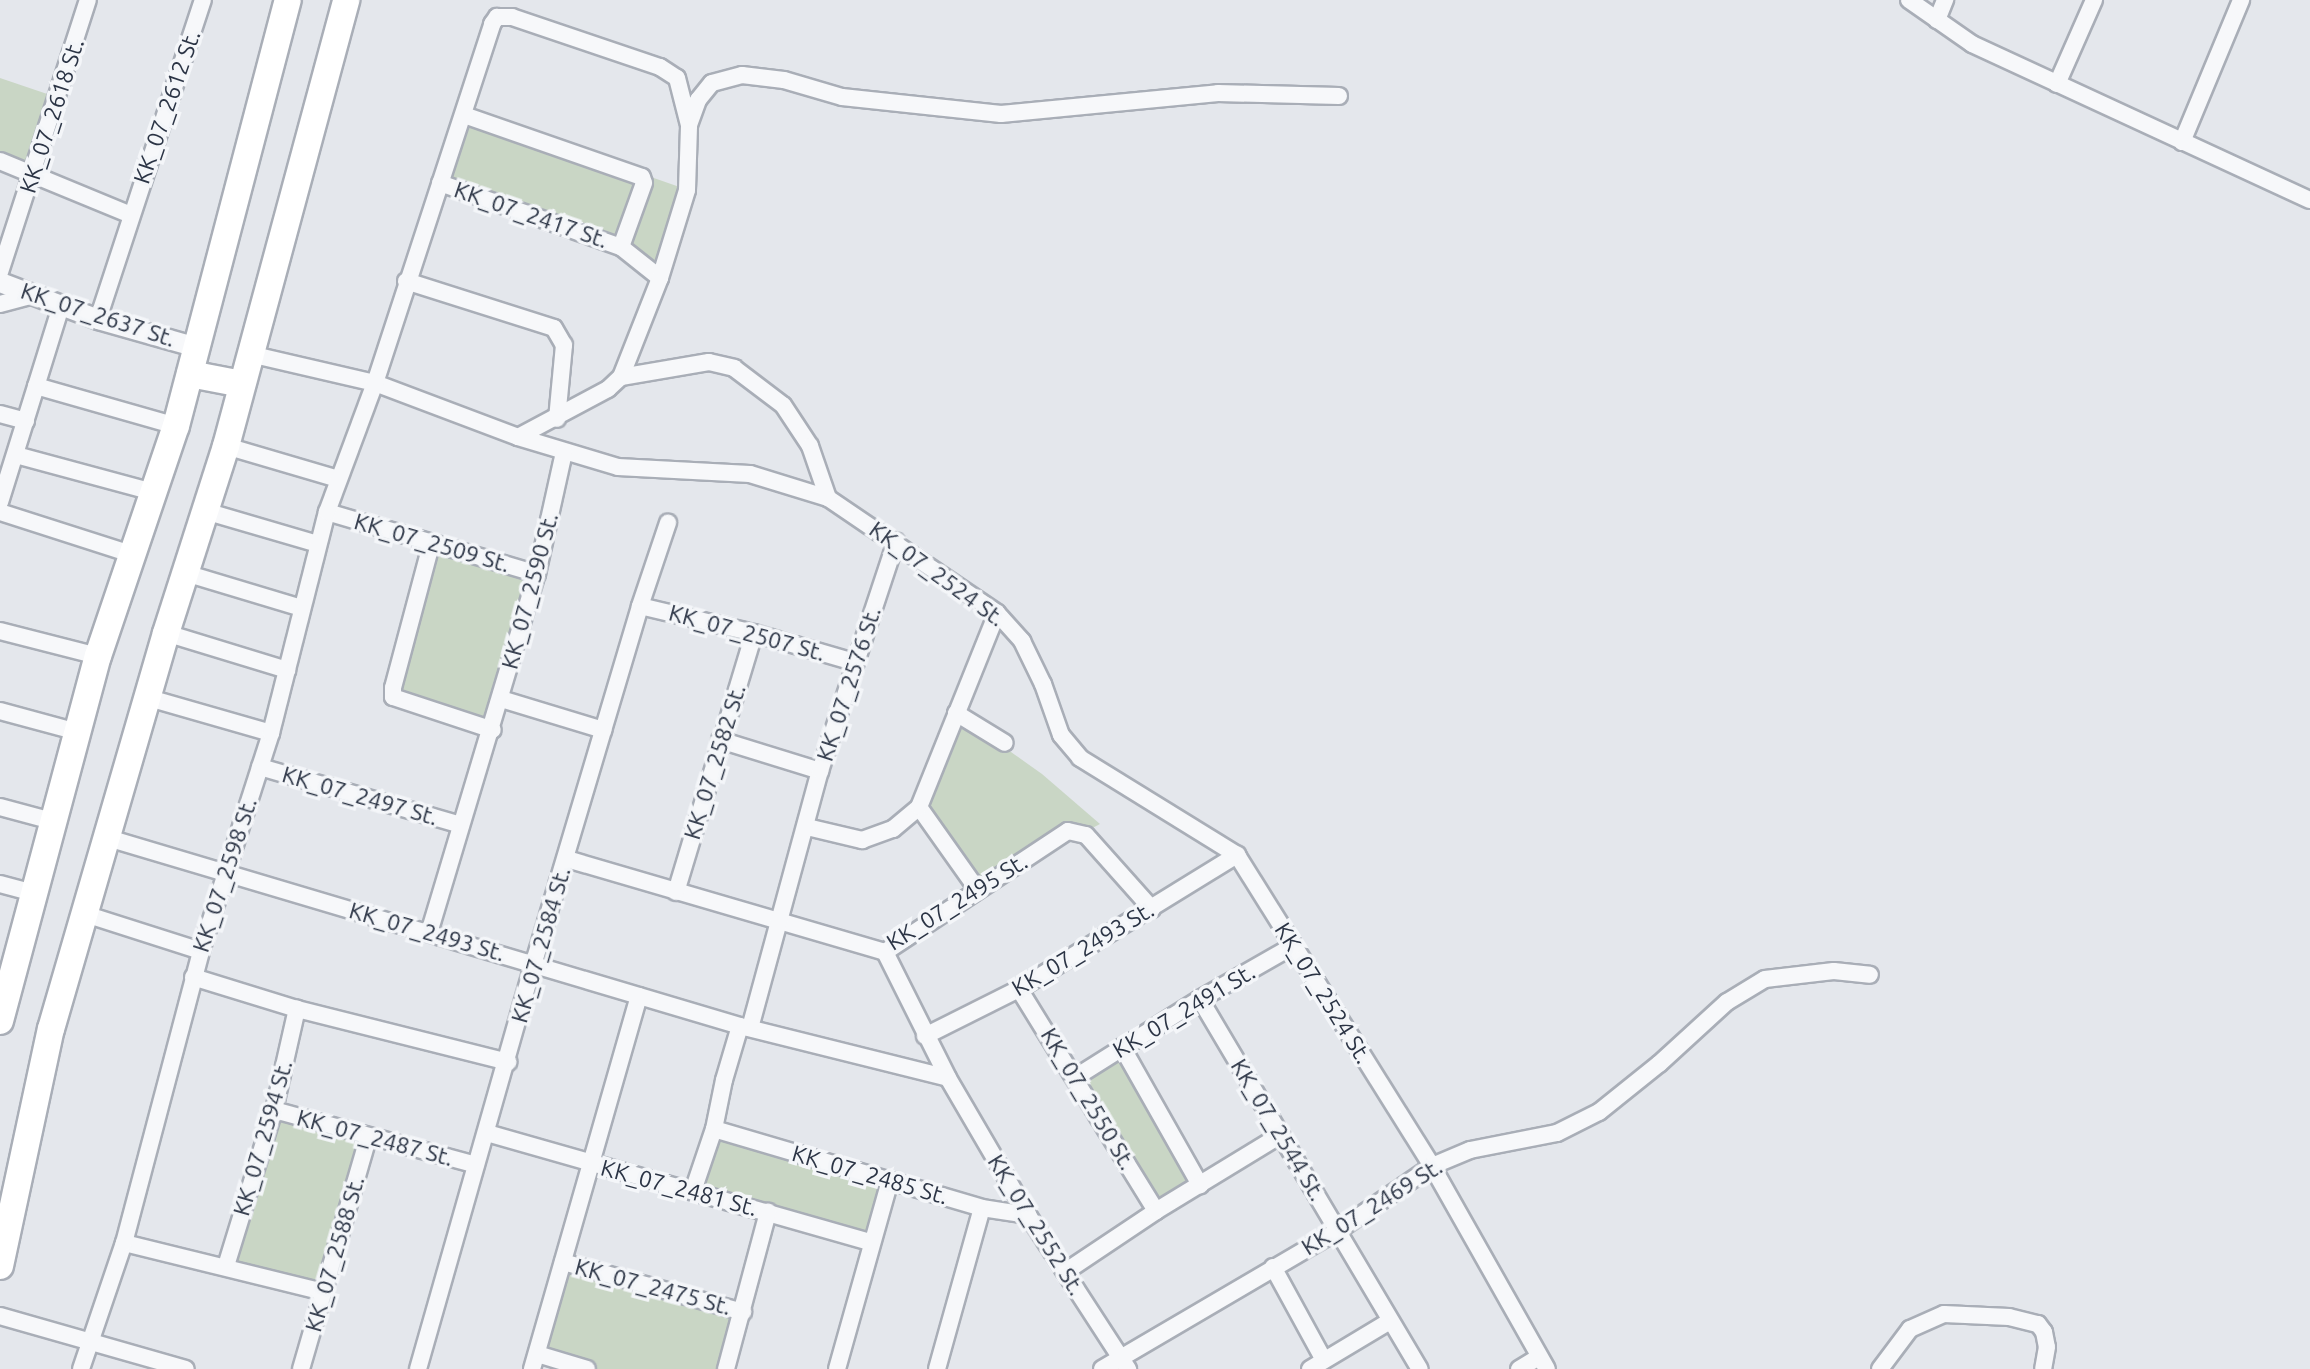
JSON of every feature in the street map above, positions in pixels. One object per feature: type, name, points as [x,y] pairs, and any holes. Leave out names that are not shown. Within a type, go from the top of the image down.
[{"type":"highway","points":[[0,1021],[6,967],[34,893],[98,656],[176,426],[288,0]]},
{"type":"highway","points":[[0,1266],[51,1029],[166,633],[226,446],[346,0]]},
{"type":"highway","points":[[190,374],[243,384]]},
{"type":"street","name":"KK_07_2618 St.","points":[[0,272],[34,175],[88,0]]},
{"type":"street","name":"KK_07_2612 St.","points":[[98,319],[203,0]]},
{"type":"street","points":[[1909,0],[1972,44],[2310,200]]},
{"type":"street","points":[[1937,20],[1945,0]]},
{"type":"street","points":[[2056,84],[2094,0]]},
{"type":"street","points":[[2182,142],[2241,0]]},
{"type":"street","name":"KK_07_2598 St.","points":[[81,1369],[124,1243],[193,977],[271,733],[327,512],[375,383],[406,281],[464,115],[492,24],[497,17],[512,17],[660,67],[677,78],[689,125]]},
{"type":"street","points":[[518,437],[557,419],[608,389],[621,377],[660,278],[687,190],[689,125],[698,100],[712,83],[742,75],[785,80],[842,97],[1002,114],[1218,93],[1339,96]]},
{"type":"street","points":[[464,115],[642,177],[644,183],[621,247]]},
{"type":"street","points":[[0,161],[131,215]]},
{"type":"street","name":"KK_07_2417 St.","points":[[440,183],[621,247],[660,278]]},
{"type":"street","points":[[406,281],[554,328],[564,345],[557,419]]},
{"type":"street","name":"KK_07_2637 St.","points":[[0,282],[98,319],[196,347]]},
{"type":"street","points":[[0,304],[34,295]]},
{"type":"street","points":[[0,502],[61,306]]},
{"type":"street","name":"KK_07_2524 St.","points":[[250,354],[375,383],[518,437],[618,467],[750,474],[828,498],[896,541],[997,613],[1022,641],[1043,684],[1061,735],[1080,758],[1237,855],[1432,1166],[1543,1363]]},
{"type":"street","points":[[621,377],[709,362],[734,368],[783,405],[810,446],[828,498]]},
{"type":"street","points":[[36,386],[176,426]]},
{"type":"street","points":[[0,414],[26,421]]},
{"type":"street","points":[[226,446],[338,480]]},
{"type":"street","name":"KK_07_2590 St.","points":[[429,933],[537,574],[564,452]]},
{"type":"street","points":[[16,455],[153,492]]},
{"type":"street","points":[[205,511],[318,544]]},
{"type":"street","points":[[0,512],[131,554]]},
{"type":"street","name":"KK_07_2509 St.","points":[[327,512],[431,545],[537,574]]},
{"type":"street","name":"KK_07_2584 St.","points":[[418,1369],[508,1062],[534,962],[567,859],[640,606],[668,523]]},
{"type":"street","name":"KK_07_2576 St.","points":[[693,1191],[714,1129],[724,1080],[745,1027],[780,920],[820,771],[854,662],[896,541]]},
{"type":"street","points":[[431,545],[393,688],[393,697],[492,730]]},
{"type":"street","points":[[185,573],[302,608]]},
{"type":"street","name":"KK_07_2507 St.","points":[[640,606],[754,633],[854,662]]},
{"type":"street","points":[[807,827],[862,840],[893,829],[919,807],[997,613]]},
{"type":"street","points":[[0,631],[98,656]]},
{"type":"street","points":[[166,633],[287,670]]},
{"type":"street","name":"KK_07_2582 St.","points":[[676,892],[754,633]]},
{"type":"street","points":[[149,698],[271,733]]},
{"type":"street","points":[[501,699],[603,730]]},
{"type":"street","points":[[0,711],[78,732]]},
{"type":"street","points":[[956,713],[1005,743]]},
{"type":"street","points":[[720,740],[820,771]]},
{"type":"street","name":"KK_07_2497 St.","points":[[260,767],[461,825]]},
{"type":"street","points":[[0,807],[52,821]]},
{"type":"street","points":[[919,807],[977,889]]},
{"type":"street","name":"KK_07_2495 St.","points":[[567,859],[885,952],[977,889],[1069,831],[1076,831],[1086,835],[1152,909]]},
{"type":"street","name":"KK_07_2493 St.","points":[[108,838],[224,874],[534,962],[745,1027],[948,1079]]},
{"type":"street","name":"KK_07_2493 St.","points":[[925,1036],[1019,989],[1237,855]]},
{"type":"street","points":[[0,884],[34,893]]},
{"type":"street","points":[[85,914],[201,951]]},
{"type":"street","name":"KK_07_2491 St.","points":[[1076,1077],[1200,999],[1293,946]]},
{"type":"street","name":"KK_07_2552 St.","points":[[885,952],[948,1079],[1028,1215],[1124,1363]]},
{"type":"street","name":"KK_07_2469 St.","points":[[1102,1369],[1124,1363],[1273,1267],[1339,1230],[1432,1166],[1470,1150],[1558,1133],[1598,1112],[1659,1064],[1727,1002],[1765,979],[1834,971],[1870,975]]},
{"type":"street","points":[[193,977],[297,1009],[508,1062]]},
{"type":"street","name":"KK_07_2550 St.","points":[[1019,989],[1076,1077],[1156,1211]]},
{"type":"street","points":[[587,1369],[534,1361],[639,996]]},
{"type":"street","name":"KK_07_2544 St.","points":[[1200,999],[1279,1136],[1339,1230],[1420,1369]]},
{"type":"street","name":"KK_07_2594 St.","points":[[226,1266],[274,1110],[297,1009]]},
{"type":"street","points":[[1122,1047],[1200,1185]]},
{"type":"street","name":"KK_07_2487 St.","points":[[274,1110],[368,1138],[476,1165]]},
{"type":"street","name":"KK_07_2485 St.","points":[[714,1129],[982,1208],[1028,1215]]},
{"type":"street","name":"KK_07_2481 St.","points":[[487,1133],[592,1165],[870,1241]]},
{"type":"street","points":[[1065,1272],[1156,1211],[1279,1136]]},
{"type":"street","name":"KK_07_2588 St.","points":[[301,1369],[368,1138]]},
{"type":"street","points":[[836,1369],[870,1241],[890,1180]]},
{"type":"street","points":[[937,1369],[982,1208]]},
{"type":"street","points":[[726,1369],[768,1212]]},
{"type":"street","points":[[124,1243],[324,1292]]},
{"type":"street","name":"KK_07_2475 St.","points":[[562,1262],[743,1312]]},
{"type":"street","points":[[1273,1267],[1325,1360]]},
{"type":"street","points":[[1880,1369],[1910,1329],[1944,1314],[2009,1317],[2038,1324],[2044,1332],[2047,1347],[2043,1369]]},
{"type":"street","points":[[0,1316],[186,1369]]},
{"type":"street","points":[[1310,1369],[1390,1321]]},
{"type":"street","points":[[1519,1369],[1543,1363]]},
{"type":"green space","points":[[0,78],[59,98],[34,175],[0,161]]},
{"type":"green space","points":[[465,112],[691,191],[665,264],[439,182]]},
{"type":"green space","points":[[431,545],[537,574],[493,730],[393,688]]},
{"type":"green space","points":[[956,713],[1042,774],[1100,824],[977,889],[919,807]]},
{"type":"green space","points":[[1122,1047],[1200,1185],[1156,1211],[1076,1077]]},
{"type":"green space","points":[[274,1110],[368,1138],[324,1292],[226,1266]]},
{"type":"green space","points":[[714,1129],[890,1180],[870,1242],[693,1191]]},
{"type":"green space","points":[[563,1262],[743,1312],[726,1369],[587,1369],[537,1354]]}]
